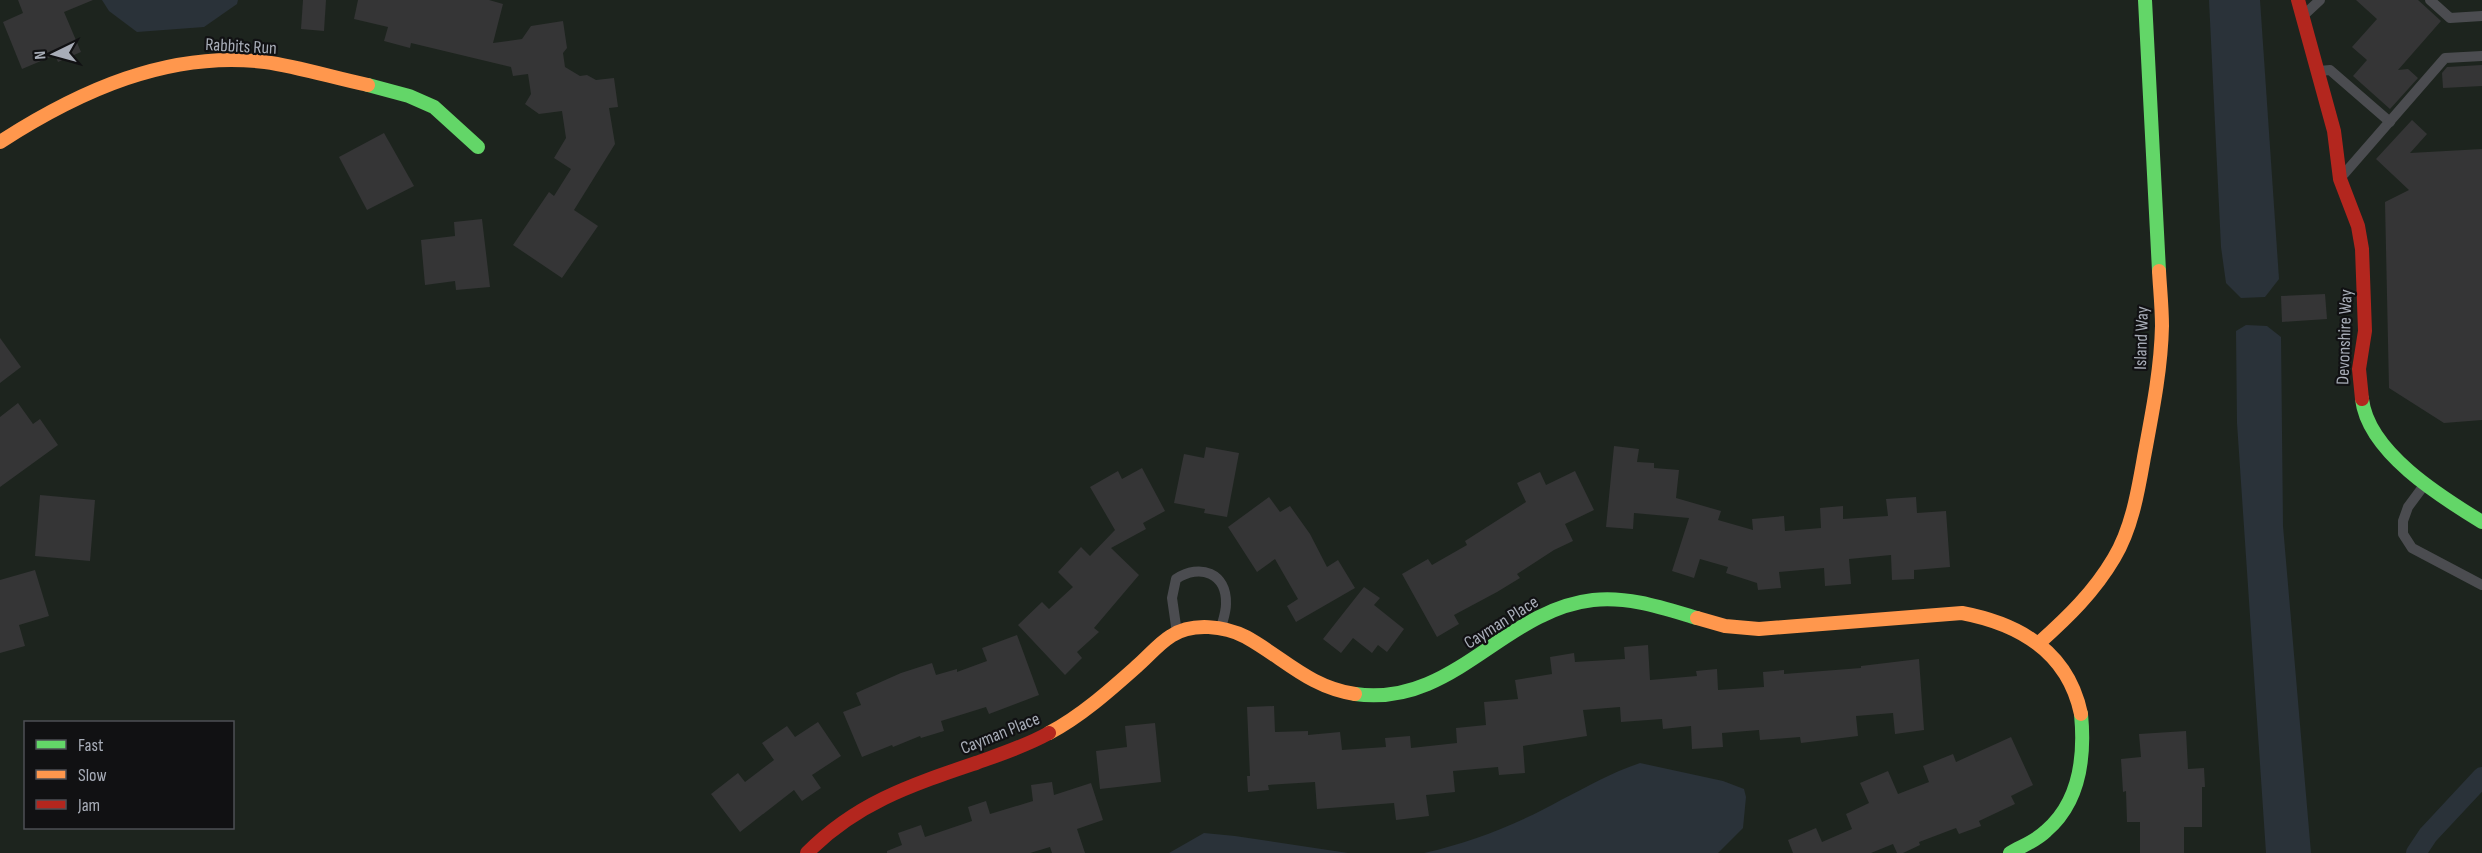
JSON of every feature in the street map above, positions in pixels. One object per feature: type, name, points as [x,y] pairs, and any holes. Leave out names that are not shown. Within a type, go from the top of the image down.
[{"type":"street","name":"Island Way","points":[[2039,643],[2078,607],[2099,582],[2116,555],[2137,494],[2156,390],[2162,325],[2145,0]]},
{"type":"street","name":"Devonshire Way","points":[[2298,0],[2334,131],[2340,179],[2358,226],[2362,249],[2365,321],[2359,369],[2363,405],[2373,429],[2392,455],[2441,497],[2482,522]]},
{"type":"street","name":"Rabbits Run","points":[[0,142],[37,117],[70,99],[114,81],[160,67],[226,59],[265,62],[391,91],[435,108],[478,147]]},
{"type":"street","name":"Cayman Place","points":[[807,853],[850,816],[889,793],[1032,742],[1067,723],[1099,700],[1177,633],[1199,627],[1221,629],[1255,640],[1298,673],[1326,687],[1356,695],[1403,694],[1433,685],[1549,612],[1590,600],[1621,600],[1651,603],[1732,627],[1760,629],[1962,613],[2004,622],[2039,643],[2060,664],[2074,690],[2082,720],[2082,757],[2071,798],[2056,822],[2047,832],[2010,853]]},
{"type":"lane","points":[[2301,17],[2320,0]]},
{"type":"lane","points":[[2430,0],[2450,18],[2482,16]]},
{"type":"lane","points":[[2340,179],[2445,58],[2482,56]]},
{"type":"lane","points":[[2319,72],[2330,70],[2390,122]]},
{"type":"lane","points":[[2425,484],[2408,507],[2403,521],[2403,534],[2412,548],[2482,585]]},
{"type":"lane","points":[[1177,633],[1172,598],[1176,579],[1187,571],[1203,571],[1216,576],[1224,589],[1226,604],[1221,629]]},
{"type":"shaded area","points":[[0,0],[2482,0],[2482,853],[0,853]]},
{"type":"shaded area","points":[[102,0],[238,0],[237,4],[204,27],[137,32],[109,11]]},
{"type":"shaded area","points":[[2209,0],[2260,0],[2279,279],[2265,297],[2241,298],[2226,283],[2221,247]]},
{"type":"shaded area","points":[[2246,325],[2267,326],[2281,337],[2283,526],[2311,853],[2266,853],[2237,423],[2236,331]]},
{"type":"shaded area","points":[[1640,763],[1723,781],[1744,789],[1746,797],[1743,828],[1718,853],[1424,853],[1477,838],[1511,824],[1609,775]]},
{"type":"shaded area","points":[[1204,833],[1235,836],[1348,853],[1169,853]]},
{"type":"building","points":[[18,0],[93,0],[64,12],[81,52],[58,62],[55,55],[22,69],[3,22],[23,13]]},
{"type":"building","points":[[303,0],[326,0],[324,31],[301,29]]},
{"type":"building","points":[[358,0],[489,0],[503,4],[493,43],[522,39],[531,26],[563,21],[567,48],[563,53],[565,67],[580,76],[587,75],[596,80],[614,78],[618,107],[609,108],[615,144],[574,210],[598,226],[562,278],[513,245],[549,192],[554,196],[571,169],[554,158],[566,138],[562,111],[539,114],[525,104],[531,94],[528,74],[513,76],[511,67],[411,43],[410,48],[384,41],[388,27],[354,19]]},
{"type":"building","points":[[2356,0],[2418,0],[2441,21],[2398,70],[2408,69],[2418,78],[2390,109],[2353,76],[2367,60],[2352,47],[2377,19]]},
{"type":"building","points":[[2482,65],[2482,86],[2443,88],[2442,73],[2447,67]]},
{"type":"building","points":[[2412,120],[2427,134],[2410,153],[2482,149],[2482,420],[2444,423],[2389,388],[2385,202],[2409,190],[2376,159]]},
{"type":"building","points":[[384,133],[414,186],[367,210],[339,157]]},
{"type":"building","points":[[482,219],[490,287],[456,290],[455,281],[425,285],[421,240],[455,236],[454,222]]},
{"type":"building","points":[[2325,294],[2327,319],[2282,322],[2281,296]]},
{"type":"building","points":[[0,338],[21,367],[0,383]]},
{"type":"building","points":[[18,403],[33,424],[40,419],[58,445],[0,487],[0,417]]},
{"type":"building","points":[[1614,446],[1639,449],[1637,462],[1654,463],[1654,468],[1679,470],[1676,498],[1721,511],[1718,520],[1753,530],[1752,519],[1784,516],[1785,531],[1821,528],[1820,508],[1843,506],[1843,519],[1888,516],[1886,499],[1916,497],[1917,513],[1946,511],[1950,567],[1914,570],[1914,579],[1892,580],[1891,555],[1849,559],[1851,584],[1825,586],[1824,568],[1779,572],[1781,588],[1758,590],[1757,583],[1726,573],[1728,567],[1700,559],[1694,578],[1672,571],[1689,518],[1634,513],[1633,529],[1606,527]]},
{"type":"building","points":[[1206,447],[1239,453],[1227,517],[1204,513],[1205,509],[1174,503],[1184,454],[1204,458]]},
{"type":"building","points":[[1142,468],[1165,511],[1143,523],[1146,529],[1111,548],[1139,575],[1094,628],[1099,632],[1077,652],[1082,658],[1065,675],[1018,625],[1042,602],[1049,609],[1073,587],[1058,572],[1081,547],[1090,556],[1115,530],[1090,487],[1118,471],[1122,479]]},
{"type":"building","points":[[1575,471],[1594,510],[1565,524],[1573,541],[1554,550],[1517,574],[1520,578],[1454,615],[1459,624],[1437,637],[1402,574],[1428,559],[1432,565],[1467,545],[1465,541],[1526,502],[1517,483],[1540,472],[1546,485]]},
{"type":"building","points":[[40,495],[95,500],[90,561],[35,556]]},
{"type":"building","points":[[1269,497],[1280,512],[1290,506],[1310,534],[1327,567],[1338,560],[1355,588],[1296,622],[1287,606],[1298,599],[1275,559],[1257,572],[1228,527]]},
{"type":"building","points":[[35,570],[49,616],[19,625],[25,646],[0,653],[0,580]]},
{"type":"building","points":[[1364,587],[1380,598],[1374,605],[1404,629],[1387,652],[1378,645],[1372,653],[1353,638],[1341,653],[1323,639]]},
{"type":"building","points":[[1017,635],[1039,695],[989,714],[986,707],[941,721],[944,731],[921,738],[920,736],[862,757],[843,712],[861,705],[856,693],[901,673],[932,663],[936,675],[957,669],[957,672],[987,661],[982,648]]},
{"type":"building","points":[[1648,645],[1650,680],[1697,676],[1696,671],[1717,669],[1718,690],[1764,687],[1763,672],[1784,670],[1784,674],[1861,668],[1861,666],[1919,659],[1924,730],[1895,734],[1893,713],[1856,716],[1858,736],[1801,743],[1800,737],[1760,740],[1759,730],[1722,733],[1723,747],[1692,749],[1691,726],[1663,729],[1662,719],[1621,722],[1620,707],[1583,710],[1587,736],[1523,746],[1525,773],[1499,775],[1498,767],[1453,771],[1455,792],[1426,795],[1429,816],[1396,820],[1394,803],[1317,809],[1315,782],[1268,785],[1269,790],[1248,792],[1247,776],[1250,776],[1247,707],[1274,706],[1275,732],[1308,731],[1308,735],[1340,732],[1342,750],[1386,747],[1385,738],[1410,736],[1411,748],[1457,743],[1456,728],[1486,725],[1484,702],[1518,699],[1515,680],[1552,674],[1550,657],[1574,653],[1575,662],[1625,659],[1624,647]]},
{"type":"building","points":[[818,722],[841,756],[812,775],[821,788],[802,801],[794,790],[740,832],[711,794],[738,773],[745,782],[774,760],[762,743],[787,726],[795,737]]},
{"type":"building","points":[[1155,723],[1161,782],[1100,789],[1096,751],[1127,747],[1125,726]]},
{"type":"building","points":[[2186,731],[2188,769],[2204,768],[2202,827],[2184,827],[2184,853],[2140,853],[2140,822],[2127,822],[2126,791],[2123,792],[2121,759],[2141,757],[2139,734]]},
{"type":"building","points":[[2011,737],[2033,785],[2011,796],[2015,804],[1979,821],[1981,826],[1959,834],[1956,828],[1919,842],[1920,845],[1903,853],[1897,853],[1893,844],[1871,853],[1793,853],[1788,840],[1816,828],[1822,842],[1852,829],[1846,814],[1869,803],[1860,783],[1888,771],[1898,794],[1929,782],[1923,766],[1953,754],[1956,762]]},
{"type":"building","points":[[1052,782],[1054,795],[1091,783],[1103,820],[1077,829],[1085,853],[1052,853],[1050,847],[1030,853],[887,853],[902,845],[898,833],[921,825],[925,837],[972,821],[968,807],[986,801],[990,814],[1033,801],[1031,785]]},
{"type":"waterway","points":[[2416,853],[2428,835],[2482,777]]},
{"type":"traffic: fast","points":[[2145,0],[2159,271]]},
{"type":"traffic: fast","points":[[368,85],[409,96],[434,107],[478,147]]},
{"type":"traffic: fast","points":[[2362,399],[2367,418],[2392,455],[2428,486],[2482,522]]},
{"type":"traffic: fast","points":[[1355,694],[1390,694],[1421,687],[1450,673],[1532,621],[1561,607],[1593,600],[1633,601],[1697,618]]},
{"type":"traffic: fast","points":[[2010,853],[2042,835],[2066,806],[2073,792],[2081,761],[2081,714]]},
{"type":"traffic: slow","points":[[0,142],[30,123],[93,91],[126,78],[194,62],[229,60],[265,62],[368,85]]},
{"type":"traffic: slow","points":[[2039,643],[2070,614],[2098,582],[2114,558],[2130,522],[2142,470],[2160,359],[2162,326],[2159,271]]},
{"type":"traffic: slow","points":[[1697,618],[1725,626],[1759,629],[1962,613],[1983,618],[2022,633],[2053,658],[2075,692],[2081,714]]},
{"type":"traffic: slow","points":[[1049,733],[1094,703],[1166,639],[1179,632],[1198,627],[1219,628],[1238,633],[1310,678],[1324,685],[1355,694]]},
{"type":"traffic: jam","points":[[2298,0],[2334,131],[2340,179],[2358,226],[2362,249],[2365,331],[2359,369],[2362,399]]},
{"type":"traffic: jam","points":[[807,853],[845,821],[865,808],[929,779],[1013,750],[1049,733]]}]
